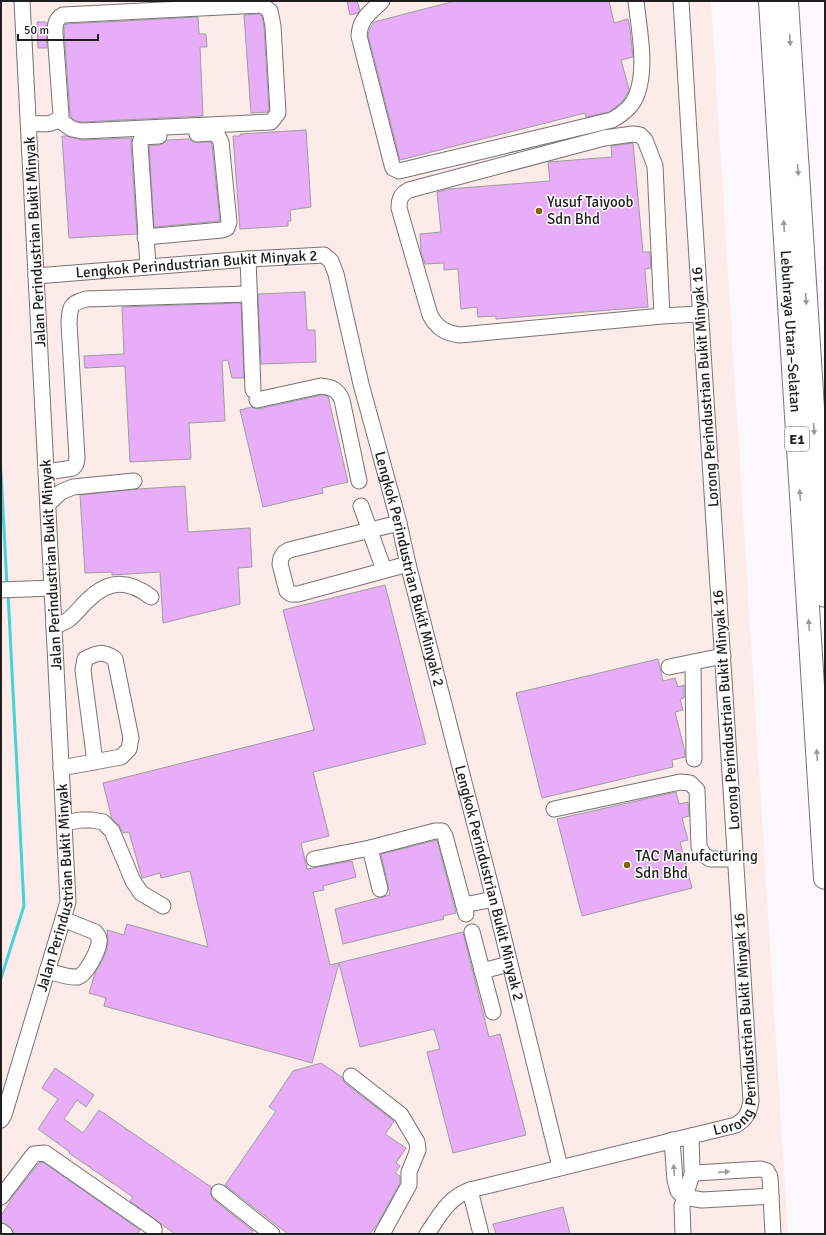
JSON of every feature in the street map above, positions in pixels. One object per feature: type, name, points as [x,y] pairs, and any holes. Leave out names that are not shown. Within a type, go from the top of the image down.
[{"type":"highway","name":"Lebuhraya Utara–Selatan","points":[[770,1],[825,878]]},
{"type":"highway","name":"Lebuhraya Utara–Selatan","points":[[787,1],[825,596]]},
{"type":"street","name":"Jalan Perindustrian Bukit Minyak","points":[[1,1120],[4,1115],[68,902],[54,626],[46,588],[48,504],[47,472],[22,1]]},
{"type":"street","points":[[382,1],[364,18],[359,26],[359,36],[392,165],[393,168],[399,171],[612,120],[622,114],[630,106],[637,94],[642,64],[636,1]]},
{"type":"street","name":"Lorong Perindustrian Bukit Minyak 16","points":[[427,1234],[452,1199],[461,1193],[560,1167],[736,1125],[743,1121],[747,1116],[751,1102],[681,1]]},
{"type":"street","points":[[28,124],[54,123],[59,120],[61,115],[62,108],[55,24],[58,18],[63,15],[262,5],[270,11],[273,26],[278,113],[271,122],[82,131],[72,129],[59,120]]},
{"type":"street","points":[[146,237],[222,230],[227,228],[229,222],[221,142],[218,136],[213,133],[142,137],[140,143],[146,237],[148,266]]},
{"type":"street","points":[[662,316],[655,166],[645,140],[640,135],[633,134],[597,140],[409,190],[404,192],[400,197],[399,208],[430,315],[442,330],[450,334],[700,314]]},
{"type":"street","name":"Lengkok Perindustrian Bukit Minyak 2","points":[[36,276],[148,266],[324,255],[331,261],[336,274],[361,384],[399,523],[408,564],[494,898],[560,1167]]},
{"type":"street","points":[[248,259],[255,395],[321,386],[331,387],[340,394],[359,480]]},
{"type":"street","points":[[47,472],[73,468],[76,464],[77,458],[69,323],[70,310],[74,302],[86,299],[250,294]]},
{"type":"street","points":[[340,394],[361,384]]},
{"type":"street","points":[[48,504],[61,492],[73,487],[134,481]]},
{"type":"street","points":[[361,506],[384,570]]},
{"type":"street","points":[[399,523],[289,550],[284,553],[280,564],[287,591],[291,594],[298,594],[408,564]]},
{"type":"street","points":[[54,626],[69,619],[101,589],[116,584],[129,584],[140,588],[151,597]]},
{"type":"street","points":[[1,590],[46,588]]},
{"type":"street","points":[[61,768],[96,762],[121,757],[129,749],[131,738],[116,659],[107,653],[96,653],[85,659],[83,670],[96,762]]},
{"type":"street","points":[[669,667],[723,656]]},
{"type":"street","points":[[693,662],[694,759]]},
{"type":"street","points":[[554,809],[680,782],[690,783],[697,790],[699,847],[704,855],[710,859],[736,859]]},
{"type":"street","points":[[64,823],[81,820],[103,822],[112,831],[133,881],[141,893],[163,906]]},
{"type":"street","points":[[314,859],[370,848],[436,830],[442,831],[445,836],[465,910],[494,898]]},
{"type":"street","points":[[370,848],[380,889]]},
{"type":"street","points":[[47,971],[78,977],[84,974],[100,942],[98,935],[95,932],[63,919]]},
{"type":"street","points":[[472,932],[493,1012]]},
{"type":"street","points":[[482,971],[510,964]]},
{"type":"street","points":[[351,1076],[401,1114],[418,1142],[418,1150],[409,1172],[409,1185],[382,1234]]},
{"type":"street","points":[[683,1234],[682,1206],[692,1171],[691,1136]]},
{"type":"street","points":[[672,1140],[675,1180],[678,1191],[684,1197],[702,1200],[770,1196]]},
{"type":"street","points":[[1,1197],[34,1154],[45,1153],[150,1226],[154,1229],[154,1234]]},
{"type":"street","points":[[692,1171],[699,1173],[767,1171],[770,1177],[773,1234]]},
{"type":"street","points":[[470,1190],[481,1234]]},
{"type":"street","points":[[219,1192],[272,1234]]},
{"type":"street","points":[[1,1231],[5,1234]]},
{"type":"shaded area","points":[[1,1],[711,1],[788,1234],[1,1234]]},
{"type":"building","points":[[347,1],[357,1],[360,10],[358,13],[350,15]]},
{"type":"building","points":[[455,1],[609,1],[614,23],[628,19],[630,29],[633,57],[621,60],[629,89],[627,94],[621,103],[609,112],[586,117],[585,113],[400,160],[368,35],[370,28],[374,22]]},
{"type":"building","points":[[259,14],[262,16],[264,27],[269,110],[268,112],[251,113],[244,15]]},
{"type":"building","points":[[198,17],[199,34],[206,34],[207,47],[200,47],[203,116],[83,122],[76,121],[70,116],[64,29],[66,24]]},
{"type":"building","points":[[37,22],[46,22],[47,48],[38,48]]},
{"type":"building","points":[[306,130],[311,207],[290,210],[291,221],[288,221],[288,226],[240,229],[233,136],[240,136],[240,134]]},
{"type":"building","points":[[62,136],[82,140],[132,138],[131,144],[137,234],[69,238]]},
{"type":"building","points":[[189,139],[193,142],[211,142],[220,221],[154,227],[149,146],[160,145],[167,140]]},
{"type":"building","name":"Yusuf Taiyoob Sdn Bhd","points":[[633,143],[643,252],[650,252],[651,268],[645,269],[648,307],[496,319],[496,316],[478,317],[477,307],[461,309],[458,269],[444,270],[444,263],[425,264],[421,252],[420,234],[441,232],[437,192],[449,189],[550,181],[548,162],[612,157],[611,146]]},
{"type":"building","points":[[305,292],[307,330],[315,330],[316,362],[261,364],[258,294]]},
{"type":"building","points":[[241,303],[244,378],[232,378],[228,360],[222,361],[225,421],[189,423],[191,459],[130,462],[125,366],[85,368],[84,356],[124,354],[122,307]]},
{"type":"building","points":[[321,395],[328,396],[348,482],[322,488],[323,493],[263,507],[240,410],[252,407],[259,409]]},
{"type":"building","points":[[185,486],[188,532],[250,528],[252,567],[238,568],[240,604],[163,623],[160,572],[112,575],[112,572],[85,573],[80,495]]},
{"type":"building","points":[[385,585],[426,744],[313,772],[329,836],[301,843],[307,869],[352,861],[356,877],[323,886],[324,890],[313,892],[330,965],[463,932],[489,1037],[500,1034],[526,1135],[453,1153],[427,1052],[440,1049],[434,1029],[360,1047],[339,963],[312,1063],[104,1006],[106,998],[89,993],[95,973],[107,949],[107,930],[124,935],[127,924],[208,947],[190,871],[161,878],[160,873],[142,878],[129,832],[123,833],[119,825],[112,819],[103,783],[314,730],[283,610]]},
{"type":"building","points":[[658,659],[663,681],[675,678],[678,687],[684,685],[684,698],[680,699],[683,710],[675,712],[685,757],[672,760],[673,767],[542,798],[516,693]]},
{"type":"building","name":"TAC Manufacturing Sdn Bhd","points":[[676,792],[679,804],[688,802],[689,816],[682,818],[688,840],[680,842],[692,888],[582,916],[557,819]]},
{"type":"building","points":[[437,840],[456,913],[443,916],[444,919],[343,944],[335,909],[390,895],[381,854]]},
{"type":"building","points":[[321,1063],[342,1077],[345,1083],[394,1121],[385,1134],[406,1148],[396,1163],[400,1166],[395,1173],[400,1176],[400,1183],[378,1223],[370,1234],[288,1234],[225,1185],[276,1111],[269,1107],[293,1071]]},
{"type":"building","points":[[55,1068],[94,1095],[86,1107],[77,1100],[64,1119],[83,1133],[99,1110],[211,1187],[211,1195],[213,1199],[253,1231],[251,1234],[175,1234],[130,1201],[133,1197],[69,1153],[70,1152],[38,1129],[58,1099],[42,1088]]},
{"type":"building","points":[[43,1162],[140,1230],[137,1234],[14,1234],[10,1227],[1,1222],[1,1216],[10,1200],[39,1163]]},
{"type":"building","points":[[563,1207],[570,1234],[496,1234],[493,1224]]},
{"type":"waterway","points":[[1,472],[7,586]]},
{"type":"waterway","points":[[1,978],[24,906],[8,593]]},
{"type":"place","name":"Yusuf Taiyoob Sdn Bhd","points":[[539,211]]},
{"type":"place","name":"TAC Manufacturing Sdn Bhd","points":[[627,865]]}]
